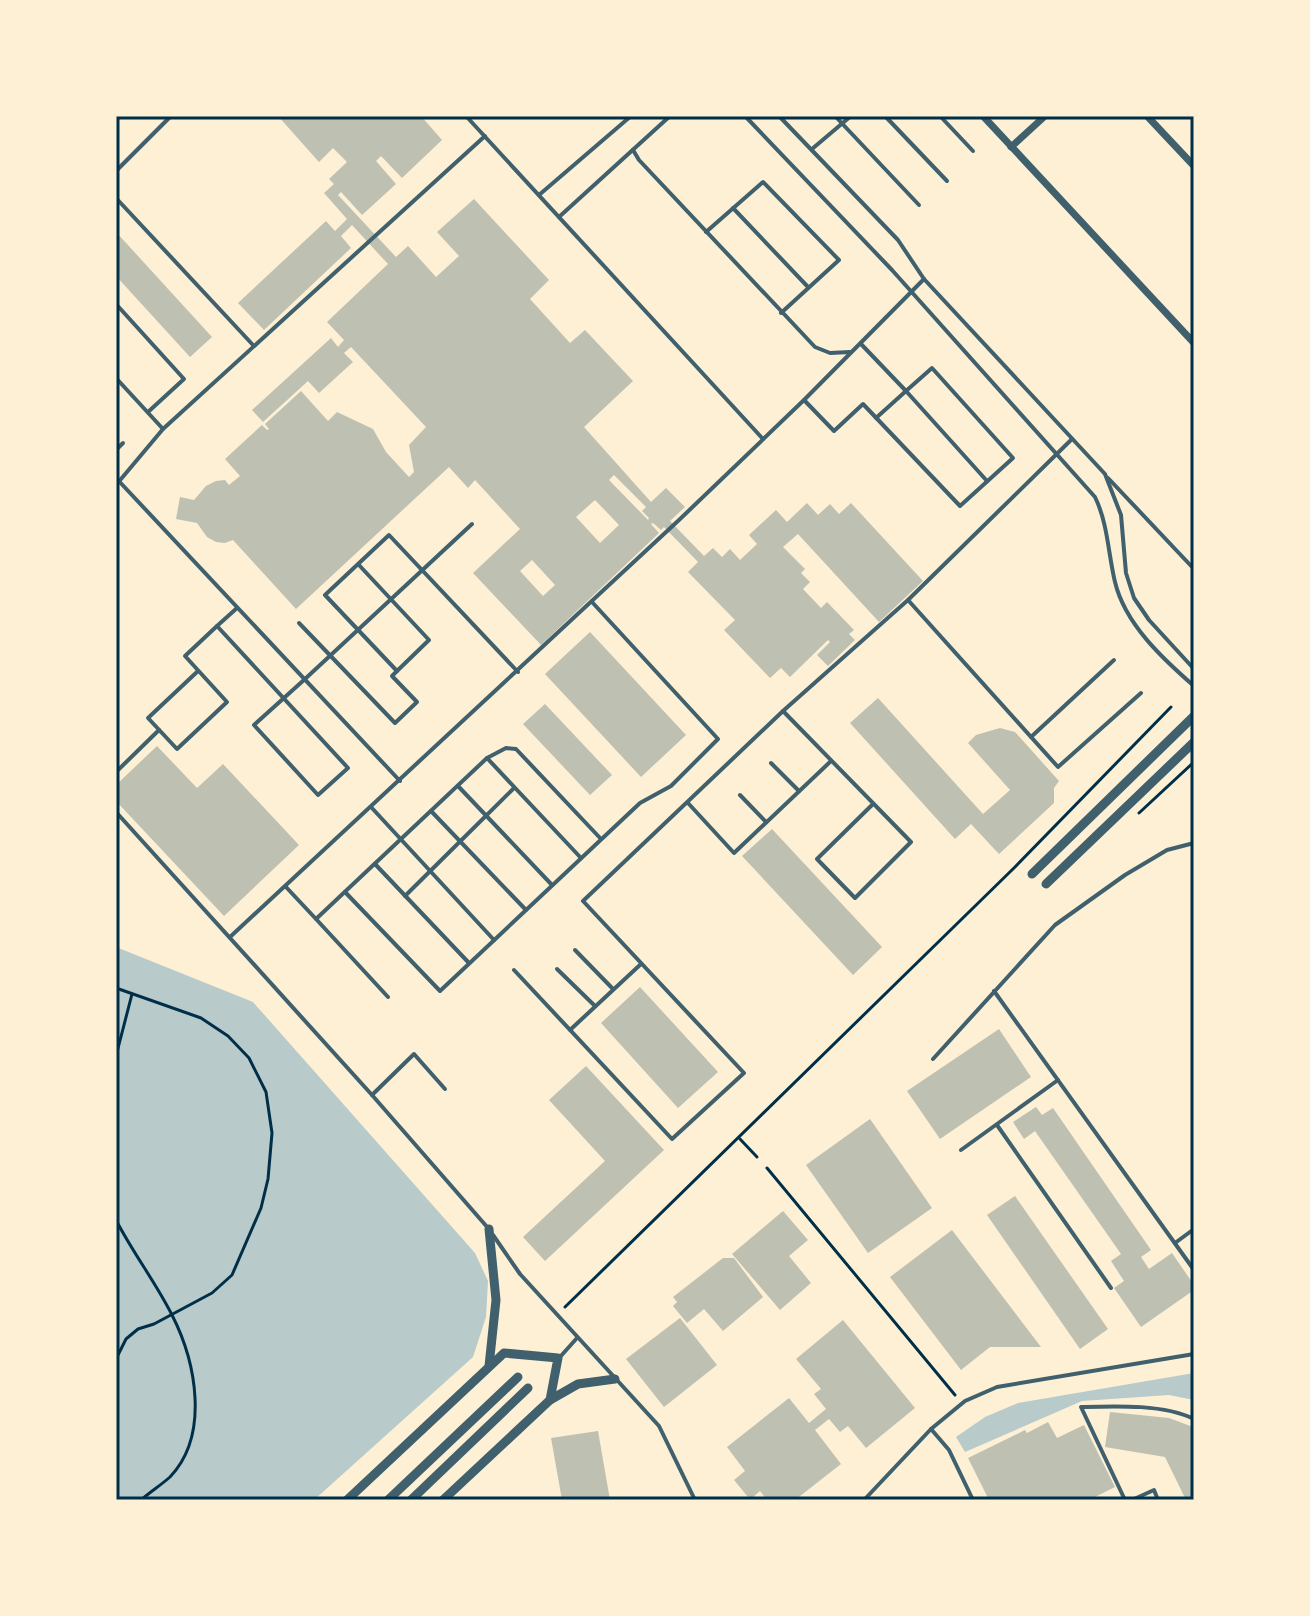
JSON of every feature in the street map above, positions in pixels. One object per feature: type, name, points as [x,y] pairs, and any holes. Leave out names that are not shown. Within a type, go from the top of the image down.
[{"type":"street","points":[[983,116],[1194,343]]},
{"type":"street","points":[[1011,147],[1045,116]]},
{"type":"street","points":[[1147,116],[1194,166]]},
{"type":"street","points":[[1032,874],[1194,716]]},
{"type":"street","points":[[1046,884],[1194,742]]},
{"type":"street","points":[[489,1229],[496,1300],[489,1366]]},
{"type":"street","points":[[347,1500],[504,1353],[558,1358],[550,1400]]},
{"type":"street","points":[[388,1500],[518,1377]]},
{"type":"street","points":[[443,1500],[550,1400],[578,1384],[615,1379]]},
{"type":"street","points":[[411,1500],[528,1388]]},
{"type":"lane","points":[[116,171],[171,116]]},
{"type":"lane","points":[[466,116],[763,439]]},
{"type":"lane","points":[[539,195],[631,116]]},
{"type":"lane","points":[[559,217],[670,116]]},
{"type":"lane","points":[[745,116],[911,292],[1095,497],[1104,516],[1115,584],[1126,612],[1148,640],[1194,686]]},
{"type":"lane","points":[[779,116],[898,240],[924,279],[1194,569]]},
{"type":"lane","points":[[835,116],[919,205]]},
{"type":"lane","points":[[812,149],[851,116]]},
{"type":"lane","points":[[885,116],[947,181]]},
{"type":"lane","points":[[940,116],[973,151]]},
{"type":"lane","points":[[400,781],[117,481],[163,429],[485,136]]},
{"type":"lane","points":[[633,150],[815,347],[830,353],[852,352]]},
{"type":"lane","points":[[706,232],[763,182],[839,260],[781,313]]},
{"type":"lane","points":[[116,198],[253,345]]},
{"type":"lane","points":[[733,208],[808,287]]},
{"type":"lane","points":[[230,937],[592,602],[804,400],[924,279]]},
{"type":"lane","points":[[116,304],[184,379],[148,412]]},
{"type":"lane","points":[[861,344],[987,481]]},
{"type":"lane","points":[[804,400],[834,431],[863,404],[876,418],[960,506],[1013,458],[932,368],[876,418]]},
{"type":"lane","points":[[116,378],[163,429]]},
{"type":"lane","points":[[514,970],[672,1139],[744,1073],[583,901],[783,711],[908,600],[1072,439]]},
{"type":"lane","points":[[116,450],[123,443]]},
{"type":"lane","points":[[1105,474],[1121,515],[1126,573],[1134,598],[1149,620],[1194,669]]},
{"type":"lane","points":[[217,626],[283,698],[348,768],[318,795],[254,725],[283,698],[305,679],[472,524]]},
{"type":"lane","points":[[397,671],[325,595],[389,535],[518,672]]},
{"type":"lane","points":[[299,623],[395,723],[417,702],[392,676],[429,640],[358,564]]},
{"type":"lane","points":[[908,600],[1058,767],[1141,693]]},
{"type":"lane","points":[[345,892],[440,991],[640,803],[671,786],[718,739],[592,602]]},
{"type":"lane","points":[[198,671],[148,718],[177,749],[227,702],[185,656],[237,608]]},
{"type":"lane","points":[[1031,737],[1114,660]]},
{"type":"lane","points":[[783,711],[911,842],[855,898],[817,859],[873,804]]},
{"type":"lane","points":[[116,772],[159,730]]},
{"type":"lane","points":[[316,919],[487,758],[506,748],[516,749],[601,839]]},
{"type":"lane","points":[[487,758],[581,858]]},
{"type":"lane","points":[[688,803],[734,853],[831,761]]},
{"type":"lane","points":[[771,763],[799,791]]},
{"type":"lane","points":[[458,786],[552,885]]},
{"type":"lane","points":[[405,896],[515,788]]},
{"type":"lane","points":[[740,795],[766,822]]},
{"type":"lane","points":[[371,807],[494,940]]},
{"type":"lane","points":[[431,811],[526,910]]},
{"type":"lane","points":[[116,812],[372,1095],[489,1229],[520,1274],[659,1426],[693,1500]]},
{"type":"lane","points":[[933,1059],[1055,925],[1167,850],[1194,843]]},
{"type":"lane","points":[[375,864],[469,963]]},
{"type":"lane","points":[[286,887],[388,997]]},
{"type":"lane","points":[[575,950],[613,989]]},
{"type":"lane","points":[[570,1030],[641,964]]},
{"type":"lane","points":[[557,969],[595,1006]]},
{"type":"lane","points":[[994,991],[1194,1270]]},
{"type":"lane","points":[[372,1095],[414,1054],[445,1089]]},
{"type":"lane","points":[[961,1150],[1058,1080]]},
{"type":"lane","points":[[997,1125],[1111,1288]]},
{"type":"lane","points":[[1175,1243],[1194,1229]]},
{"type":"lane","points":[[558,1358],[577,1338]]},
{"type":"lane","points":[[864,1500],[931,1429],[965,1401],[997,1387],[1194,1354]]},
{"type":"lane","points":[[1125,1500],[1081,1407],[1113,1406],[1181,1413],[1194,1419]]},
{"type":"lane","points":[[931,1429],[949,1450],[973,1500]]},
{"type":"lane","points":[[874,1490],[878,1499]]},
{"type":"lane","points":[[1132,1500],[1154,1490],[1158,1500]]},
{"type":"path","points":[[565,1307],[1015,867],[1171,707]]},
{"type":"path","points":[[116,988],[201,1018],[228,1036],[249,1058],[266,1092],[272,1133],[268,1179],[261,1208],[232,1275],[212,1293],[138,1329],[126,1339],[116,1359]]},
{"type":"path","points":[[116,1056],[132,993]]},
{"type":"path","points":[[116,1084],[116,1101]]},
{"type":"path","points":[[740,1139],[757,1157]]},
{"type":"path","points":[[767,1168],[955,1395]]},
{"type":"path","points":[[116,1220],[172,1315],[192,1371],[196,1415],[187,1450],[179,1463],[171,1475],[141,1500]]},
{"type":"shaded area","points":[[116,947],[253,1002],[475,1253],[488,1281],[486,1317],[473,1357],[314,1500],[116,1500]]},
{"type":"shaded area","points":[[1194,1373],[1194,1400],[1169,1395],[1082,1401],[965,1452],[956,1437],[985,1417],[1018,1403]]},
{"type":"building","points":[[278,116],[421,116],[442,140],[402,178],[381,156],[376,161],[396,184],[362,215],[341,192],[338,195],[396,257],[408,246],[436,277],[459,256],[437,232],[474,199],[549,280],[530,299],[570,343],[585,330],[633,381],[584,427],[651,502],[666,488],[685,507],[670,521],[704,556],[713,548],[722,557],[730,549],[740,560],[757,544],[749,535],[776,510],[787,522],[807,503],[818,515],[830,504],[839,514],[851,503],[923,581],[879,622],[798,534],[783,547],[805,569],[801,573],[810,582],[803,589],[821,608],[827,602],[854,630],[849,634],[855,640],[828,666],[817,655],[830,642],[828,640],[790,677],[781,668],[770,678],[724,630],[735,620],[688,572],[698,562],[664,527],[661,530],[653,523],[659,533],[541,645],[473,573],[520,529],[475,480],[468,488],[449,467],[296,609],[233,540],[216,542],[207,537],[197,523],[176,519],[180,497],[194,500],[206,486],[225,480],[229,485],[240,476],[225,459],[262,425],[269,429],[265,424],[301,391],[328,421],[337,412],[373,429],[386,452],[409,477],[414,472],[409,445],[426,427],[351,347],[344,353],[353,362],[319,393],[308,381],[263,422],[252,410],[331,338],[338,347],[344,340],[327,322],[388,264],[352,225],[341,236],[351,248],[264,330],[238,303],[326,221],[335,231],[347,219],[324,193],[334,184],[329,179],[347,162],[333,148],[319,162]],"holes":[[[614,475],[646,507],[642,511],[648,520],[609,480]],[[595,500],[619,525],[600,543],[576,517]],[[532,560],[555,585],[543,596],[520,571]]]},
{"type":"building","points":[[116,232],[212,337],[190,357],[116,276]]},
{"type":"building","points":[[590,632],[686,735],[641,777],[545,674]]},
{"type":"building","points":[[878,698],[983,814],[1010,790],[968,743],[976,735],[1000,728],[1015,732],[1059,781],[1054,788],[1054,803],[999,854],[971,824],[955,839],[850,723]]},
{"type":"building","points":[[545,704],[612,775],[590,795],[523,724]]},
{"type":"building","points":[[157,746],[197,788],[223,764],[299,845],[224,916],[116,801],[116,785]]},
{"type":"building","points":[[772,829],[882,947],[853,975],[742,856]]},
{"type":"building","points":[[640,987],[718,1072],[678,1108],[601,1023]]},
{"type":"building","points":[[999,1029],[1031,1077],[940,1139],[907,1091]]},
{"type":"building","points":[[586,1066],[664,1150],[545,1261],[523,1237],[605,1161],[549,1100]]},
{"type":"building","points":[[1036,1107],[1042,1115],[1053,1108],[1151,1250],[1141,1257],[1149,1269],[1172,1253],[1194,1285],[1194,1290],[1141,1327],[1114,1288],[1124,1281],[1111,1261],[1121,1254],[1035,1131],[1024,1139],[1013,1122]]},
{"type":"building","points":[[870,1119],[932,1208],[868,1253],[806,1165]]},
{"type":"building","points":[[1015,1196],[1108,1329],[1080,1349],[987,1215]]},
{"type":"building","points":[[783,1211],[808,1240],[789,1256],[811,1283],[780,1310],[732,1254]]},
{"type":"building","points":[[952,1230],[1041,1347],[990,1347],[961,1370],[890,1277]]},
{"type":"building","points":[[723,1258],[734,1258],[763,1297],[723,1331],[704,1309],[687,1323],[673,1306],[677,1302],[673,1297]]},
{"type":"building","points":[[680,1318],[717,1365],[664,1407],[626,1359]]},
{"type":"building","points":[[843,1320],[915,1408],[866,1448],[848,1426],[840,1432],[829,1419],[815,1430],[841,1464],[795,1500],[767,1500],[760,1491],[752,1498],[748,1497],[734,1480],[745,1471],[727,1447],[789,1398],[809,1423],[826,1409],[814,1394],[821,1389],[796,1359]]},
{"type":"building","points":[[1110,1412],[1169,1418],[1193,1427],[1194,1500],[1186,1500],[1165,1457],[1105,1447]]},
{"type":"building","points":[[1048,1422],[1057,1438],[1084,1425],[1115,1487],[1089,1500],[1079,1500],[1078,1497],[1072,1500],[989,1500],[968,1458]]},
{"type":"building","points":[[598,1431],[610,1500],[562,1500],[551,1438]]}]
